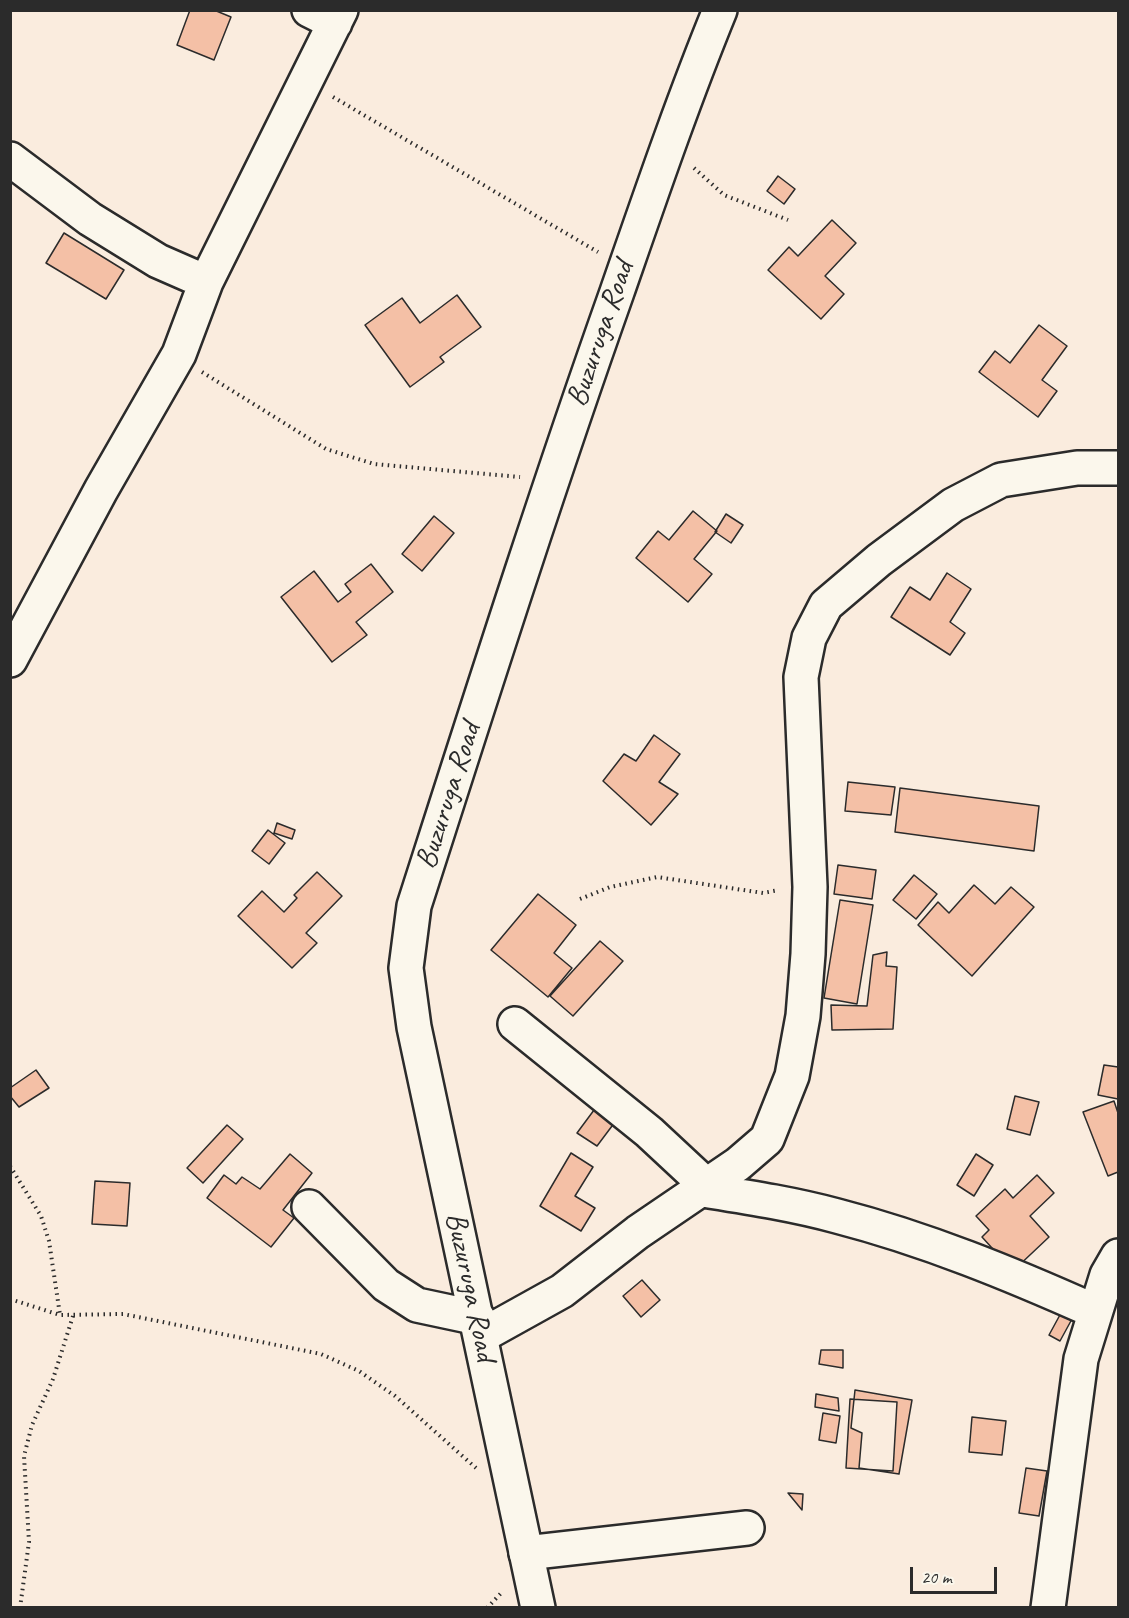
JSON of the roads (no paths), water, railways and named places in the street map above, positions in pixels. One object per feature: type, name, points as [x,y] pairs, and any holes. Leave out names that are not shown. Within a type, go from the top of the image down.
[{"type":"street","name":"Buzuruga Road","points":[[538,1608],[422,1072],[406,968],[414,906],[551,479],[669,145],[720,10]]},
{"type":"street","points":[[10,660],[101,490],[179,354],[206,282],[307,80],[328,15]]},
{"type":"street","points":[[10,159],[90,219],[158,261],[206,282]]},
{"type":"street","points":[[309,1208],[386,1286],[417,1305],[479,1327],[562,1291],[638,1232],[738,1164],[767,1138],[792,1076],[803,1016],[810,887],[801,677],[809,638],[826,605],[879,560],[953,505],[1001,480],[1077,468],[1119,468]]},
{"type":"street","points":[[515,1024],[650,1132],[705,1188],[836,1216],[911,1237],[1024,1280],[1094,1311]]},
{"type":"street","points":[[1048,1608],[1079,1370],[1094,1311],[1107,1275],[1119,1256]]},
{"type":"street","points":[[526,1553],[747,1528]]}]
